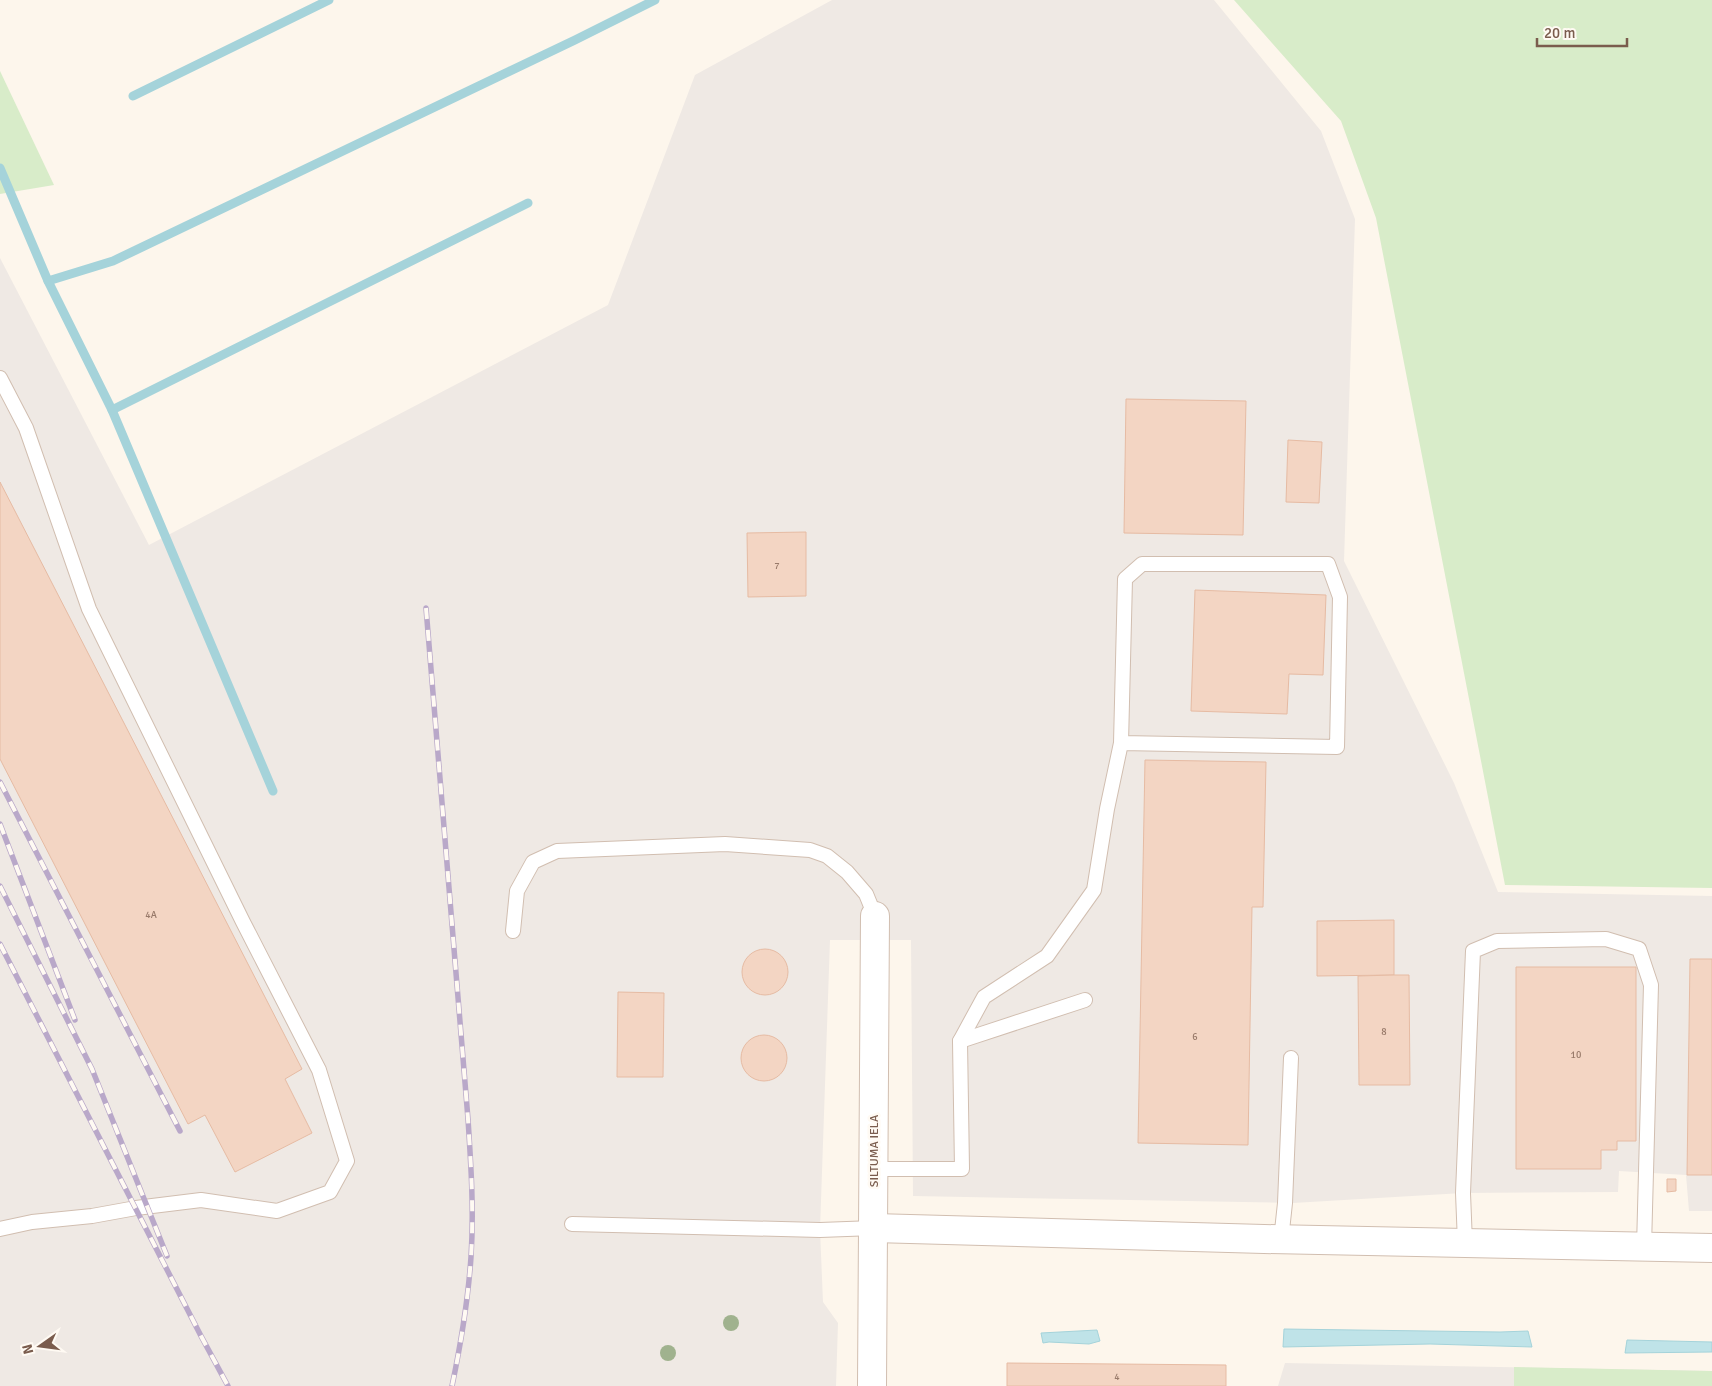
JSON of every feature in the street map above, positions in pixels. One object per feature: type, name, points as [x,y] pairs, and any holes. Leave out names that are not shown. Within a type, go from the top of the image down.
[{"type":"street","name":"SILTUMA IELA","points":[[872,1386],[876,916]]},
{"type":"street","points":[[874,1228],[1281,1240],[1712,1248]]},
{"type":"lane","points":[[0,378],[26,428],[89,609],[243,922],[319,1070],[347,1161],[330,1192],[277,1211],[201,1200],[136,1208],[92,1216],[32,1222],[0,1228]]},
{"type":"lane","points":[[874,1169],[962,1169],[960,1042],[984,997],[1047,956],[1094,890],[1107,809],[1121,743],[1125,579],[1142,564],[1328,564],[1340,598],[1337,747],[1121,743]]},
{"type":"lane","points":[[513,931],[517,891],[533,862],[557,851],[725,844],[810,850],[827,856],[847,872],[866,894],[876,916]]},
{"type":"lane","points":[[1465,1243],[1463,1193],[1473,951],[1497,941],[1606,939],[1639,949],[1650,985],[1644,1247]]},
{"type":"lane","points":[[960,1042],[1085,1000]]},
{"type":"lane","points":[[1281,1240],[1285,1203],[1291,1058]]},
{"type":"lane","points":[[572,1224],[820,1230],[874,1228]]},
{"type":"shaded area","points":[[832,0],[1214,0],[1321,131],[1355,219],[1344,561],[1454,783],[1498,892],[1712,896],[1712,1211],[1689,1211],[1686,1175],[1619,1171],[1618,1192],[1463,1193],[1293,1203],[913,1196],[911,940],[830,940],[820,1230],[823,1302],[838,1323],[836,1386],[0,1386],[0,258],[149,545],[608,305],[695,75]]},
{"type":"shaded area","points":[[1285,1363],[1712,1371],[1712,1386],[1278,1386]]},
{"type":"green space","points":[[1234,0],[1712,0],[1712,888],[1505,885],[1376,218],[1341,121]]},
{"type":"green space","points":[[0,71],[54,185],[0,194]]},
{"type":"green space","points":[[1514,1367],[1712,1371],[1712,1386],[1514,1386]]},
{"type":"water","points":[[1284,1329],[1528,1331],[1532,1347],[1430,1344],[1283,1347]]},
{"type":"water","points":[[1097,1330],[1100,1341],[1089,1344],[1043,1343],[1041,1333]]},
{"type":"water","points":[[1627,1340],[1712,1342],[1712,1352],[1625,1353]]},
{"type":"building","points":[[1126,399],[1246,401],[1243,535],[1124,533]]},
{"type":"building","points":[[1288,440],[1322,442],[1319,503],[1286,502]]},
{"type":"building","points":[[0,482],[302,1069],[285,1079],[312,1133],[235,1172],[205,1115],[188,1124],[0,759]]},
{"type":"building","points":[[806,532],[806,596],[748,597],[747,533]]},
{"type":"building","points":[[1195,590],[1326,595],[1323,675],[1289,674],[1287,714],[1191,711]]},
{"type":"building","points":[[1145,760],[1266,762],[1263,907],[1252,907],[1248,1145],[1138,1143]]},
{"type":"building","points":[[1394,920],[1394,975],[1317,976],[1317,921]]},
{"type":"building","points":[[770,949],[774,950],[784,959],[787,963],[787,981],[778,991],[770,995],[760,995],[752,991],[743,981],[742,967],[746,959],[756,950]]},
{"type":"building","points":[[1690,959],[1712,959],[1712,1175],[1687,1175]]},
{"type":"building","points":[[1516,967],[1636,967],[1636,1141],[1617,1141],[1617,1150],[1601,1150],[1601,1169],[1516,1169]]},
{"type":"building","points":[[1409,975],[1410,1085],[1359,1085],[1358,976]]},
{"type":"building","points":[[618,992],[664,993],[663,1077],[617,1077]]},
{"type":"building","points":[[769,1035],[773,1036],[783,1045],[786,1049],[786,1067],[777,1077],[769,1081],[759,1081],[751,1077],[742,1067],[741,1053],[745,1045],[755,1036]]},
{"type":"building","points":[[1667,1179],[1676,1179],[1676,1191],[1667,1192]]},
{"type":"building","points":[[1007,1363],[1226,1365],[1226,1386],[1007,1386]]},
{"type":"waterway","points":[[133,96],[329,0]]},
{"type":"waterway","points":[[48,281],[113,261],[655,0]]},
{"type":"waterway","points":[[0,168],[48,281],[112,410],[273,791]]},
{"type":"waterway","points":[[112,410],[528,203]]},
{"type":"railway","points":[[426,608],[472,1188],[470,1273],[464,1322],[452,1386]]},
{"type":"railway","points":[[0,782],[180,1131]]},
{"type":"railway","points":[[0,824],[75,1020]]},
{"type":"railway","points":[[0,886],[92,1069],[167,1256]]},
{"type":"railway","points":[[0,944],[228,1386]]}]
